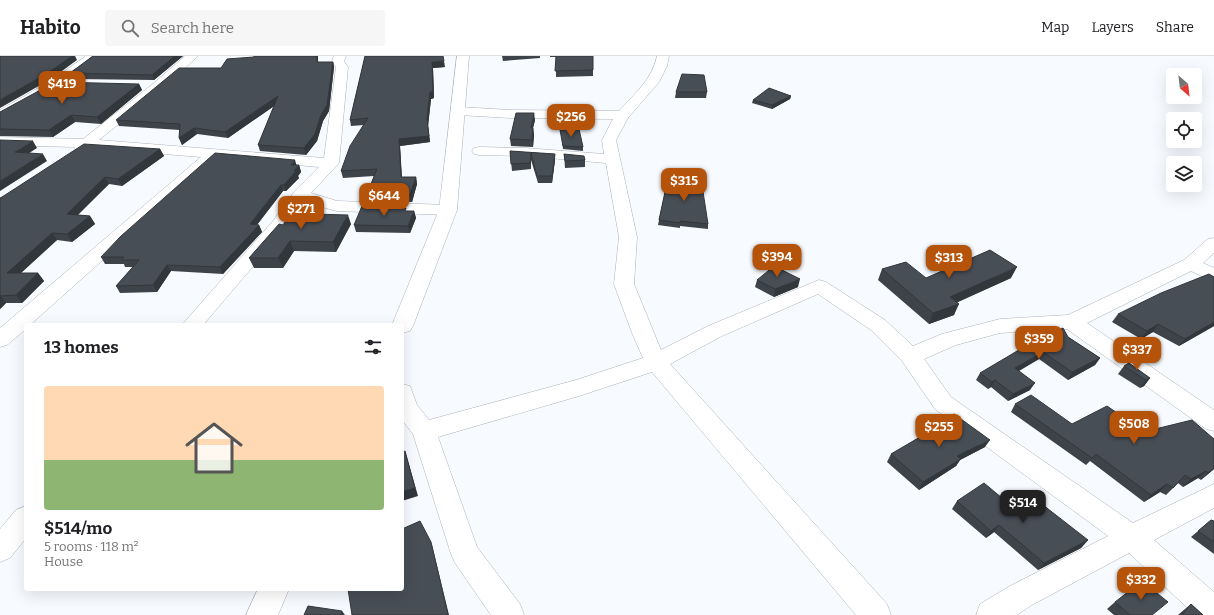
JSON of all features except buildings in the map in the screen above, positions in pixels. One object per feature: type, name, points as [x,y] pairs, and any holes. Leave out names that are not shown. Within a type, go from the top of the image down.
[{"type":"main road","points":[[403,323],[448,210],[459,111],[463,56]]},
{"type":"main road","points":[[262,615],[273,591]]},
{"type":"street","points":[[0,116],[56,83],[94,56]]},
{"type":"street","points":[[67,156],[87,143],[158,86],[192,56]]},
{"type":"street","points":[[194,323],[279,225],[300,194],[331,163],[342,67],[338,61],[340,56]]},
{"type":"street","points":[[663,56],[662,64],[651,86],[623,115],[609,140],[628,237],[624,284],[642,333],[656,362],[876,615]]},
{"type":"street","points":[[56,83],[80,84]]},
{"type":"street","points":[[142,86],[158,86]]},
{"type":"street","points":[[459,111],[535,115],[623,115]]},
{"type":"street","points":[[0,140],[87,143],[331,163]]},
{"type":"street","points":[[479,151],[525,152],[612,159]]},
{"type":"street","points":[[0,340],[214,153]]},
{"type":"street","points":[[300,194],[316,201],[336,206],[396,206],[448,210]]},
{"type":"street","points":[[910,356],[949,339],[1000,326],[1071,322],[1191,264],[1214,243]]},
{"type":"street","points":[[1191,264],[1214,276]]},
{"type":"street","points":[[424,431],[579,388],[656,362],[715,331],[819,286],[878,325],[910,356],[943,403],[1132,538],[1214,612]]},
{"type":"street","points":[[1071,322],[1214,422]]},
{"type":"street","points":[[404,400],[406,408],[424,431],[464,554],[509,615]]},
{"type":"street","points":[[991,615],[1020,596],[1214,495]]},
{"type":"street","points":[[0,549],[24,520]]}]
